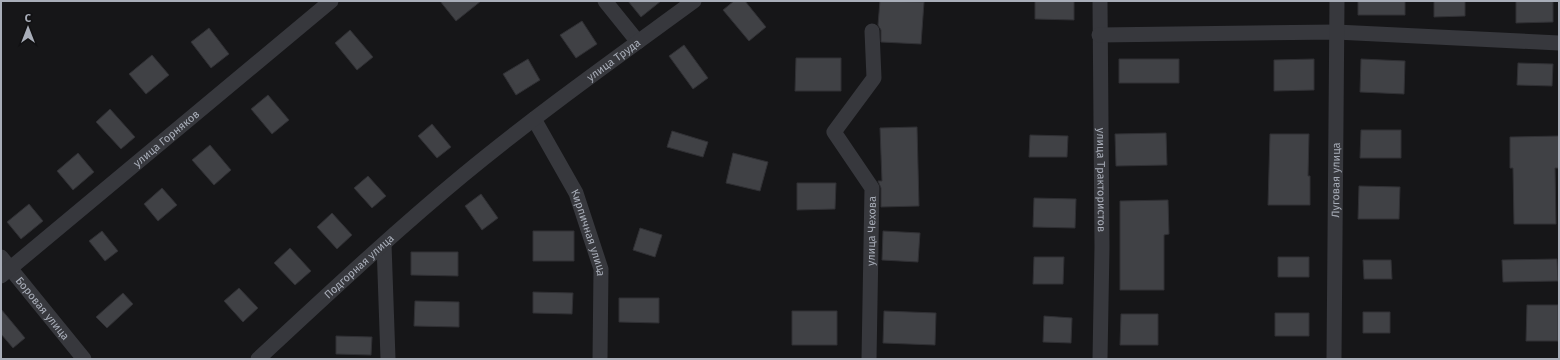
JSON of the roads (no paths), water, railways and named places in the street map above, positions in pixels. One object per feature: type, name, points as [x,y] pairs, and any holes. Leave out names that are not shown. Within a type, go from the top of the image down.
[{"type":"street","name":"улица Горняков","points":[[4,267],[331,1]]},
{"type":"street","points":[[605,1],[638,42]]},
{"type":"street","name":"улица Труда","points":[[462,176],[534,119],[694,1]]},
{"type":"street","name":"улица Трактористов","points":[[1100,1],[1099,35],[1102,247],[1100,359]]},
{"type":"street","name":"Луговая улица","points":[[1334,359],[1336,1]]},
{"type":"street","name":"улица Чехова","points":[[869,359],[872,188],[834,132],[874,78],[872,31]]},
{"type":"street","points":[[1099,35],[1336,32],[1559,43]]},
{"type":"street","name":"Кирпичная улица","points":[[534,119],[576,194],[601,269],[600,359]]},
{"type":"street","name":"Подгорная улица","points":[[258,359],[384,244],[462,176]]},
{"type":"street","points":[[384,244],[388,359]]},
{"type":"street","name":"Боровая улица","points":[[4,267],[84,359]]}]
